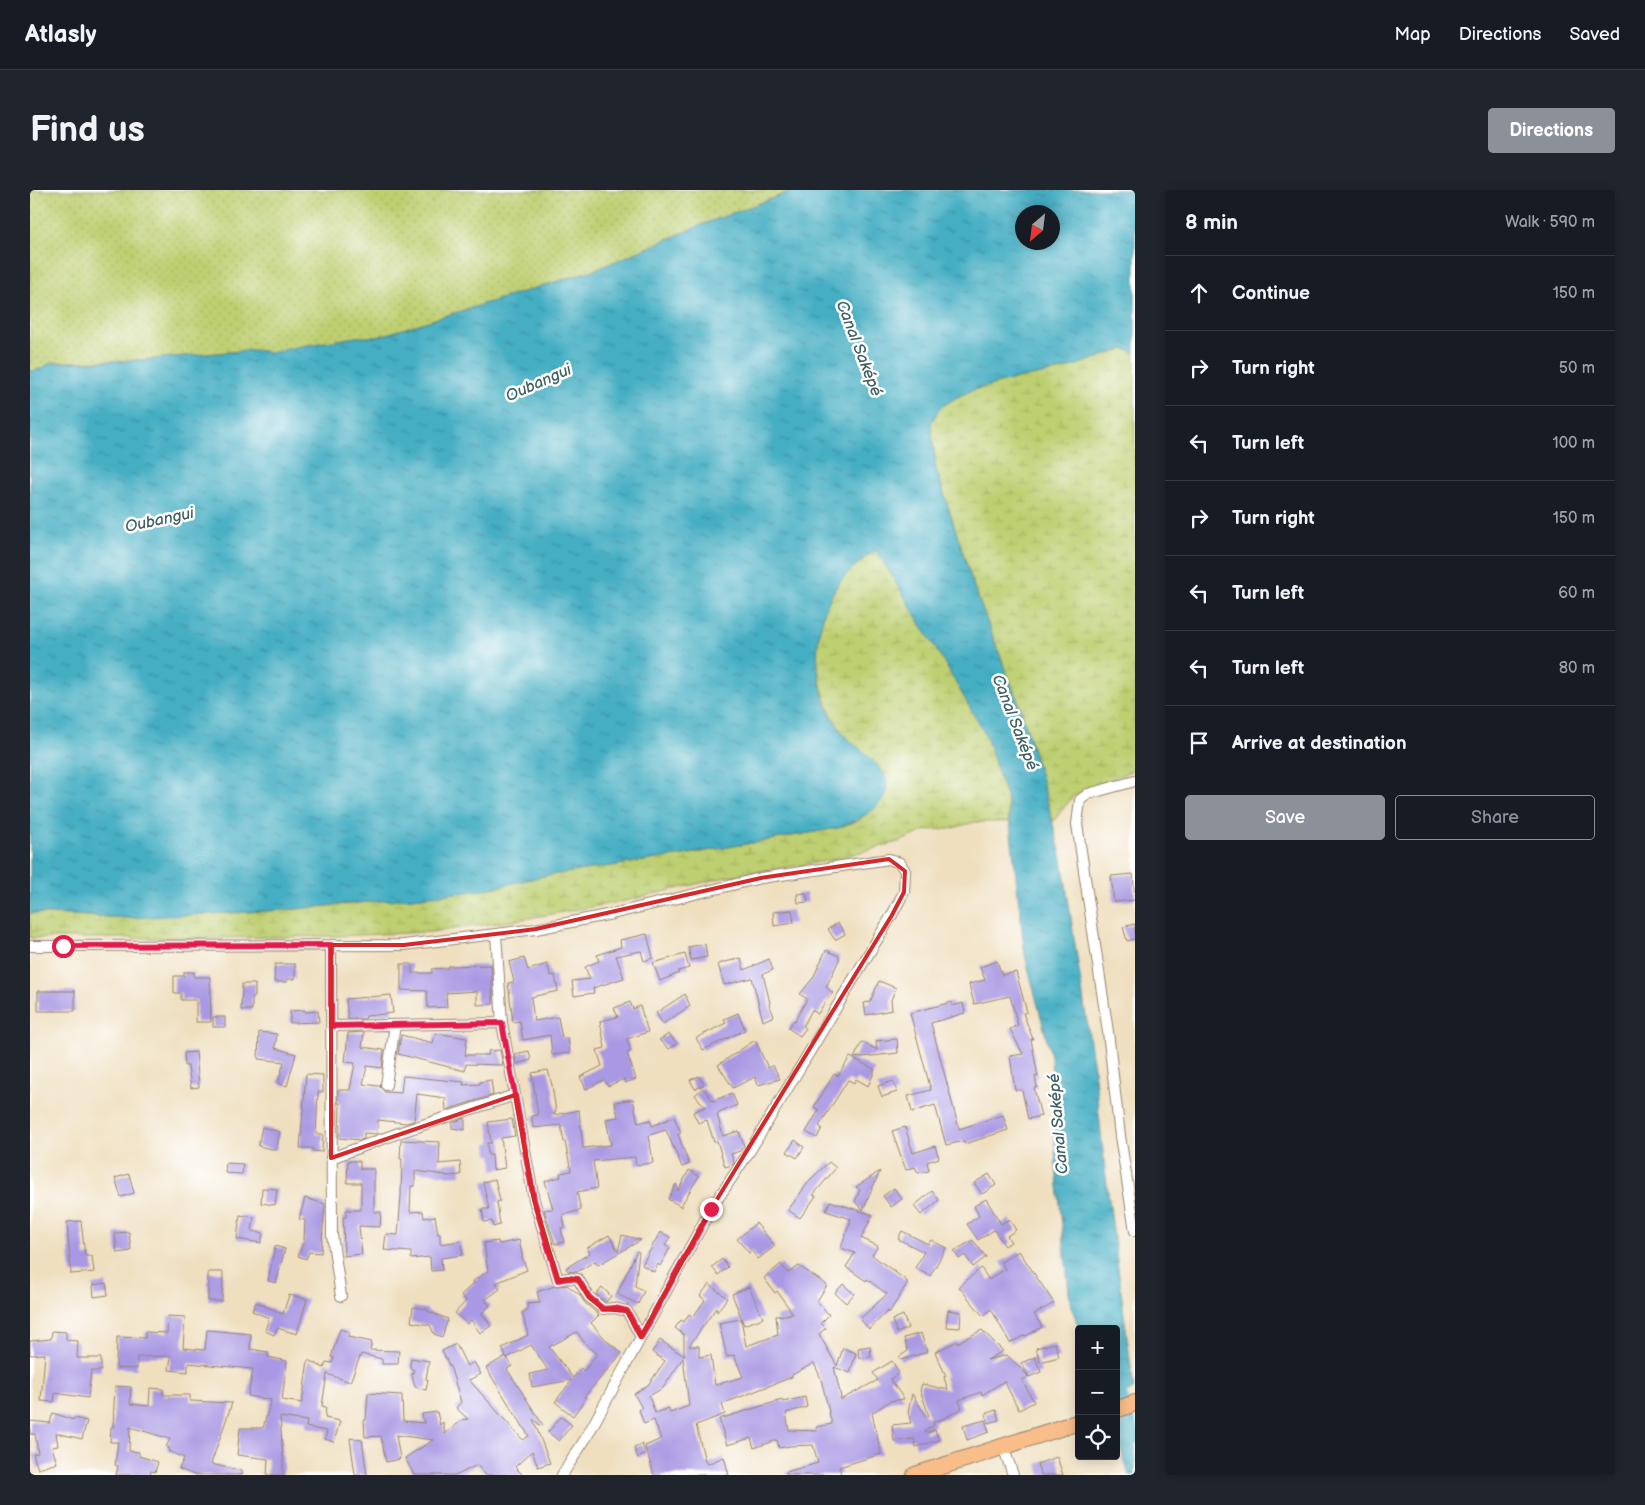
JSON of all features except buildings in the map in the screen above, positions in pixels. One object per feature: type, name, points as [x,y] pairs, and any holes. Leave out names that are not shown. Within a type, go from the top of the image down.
[{"type":"main road","points":[[1120,1409],[1135,1403]]},
{"type":"main road","points":[[915,1475],[1075,1423]]},
{"type":"street","points":[[1135,781],[1088,794],[1080,800],[1077,824],[1135,1231]]},
{"type":"street","points":[[30,946],[404,945],[536,929],[602,916],[761,878],[890,859],[900,863],[905,871],[904,892],[892,916],[765,1125],[711,1209],[586,1438],[562,1475]]},
{"type":"street","points":[[496,934],[502,1023],[514,1095],[534,1200],[558,1280],[578,1279],[589,1297],[603,1309],[614,1308],[627,1311],[641,1337]]},
{"type":"street","points":[[331,945],[332,1235],[341,1296]]},
{"type":"street","points":[[331,1026],[502,1023]]},
{"type":"street","points":[[386,1085],[394,1025]]},
{"type":"street","points":[[331,1158],[404,1130],[514,1095]]},
{"type":"street","points":[[1003,1446],[1013,1475]]},
{"type":"highlighted area","points":[[889,859],[905,871],[904,892],[892,915],[711,1209],[641,1337],[627,1311],[603,1309],[589,1297],[578,1279],[558,1280],[534,1200],[515,1095],[331,1158],[331,945],[404,945],[536,929],[761,878]]},
{"type":"green space","points":[[30,190],[795,190],[701,225],[597,269],[377,337],[356,337],[273,352],[251,350],[141,360],[51,362],[44,367],[30,371]]},
{"type":"green space","points":[[1124,349],[1135,352],[1135,769],[1073,796],[1053,822],[1021,710],[975,590],[936,469],[931,422],[941,407],[973,390],[1062,370]]},
{"type":"green space","points":[[876,549],[986,736],[1007,799],[1009,822],[975,822],[949,829],[927,830],[898,842],[827,861],[730,876],[625,901],[512,921],[430,932],[217,938],[30,938],[30,913],[130,918],[285,910],[421,897],[482,890],[544,876],[677,856],[838,828],[860,820],[885,773],[850,741],[831,713],[824,696],[820,677],[818,640],[828,603],[840,581]]},
{"type":"water","name":"Oubangui","points":[[795,190],[1135,190],[1135,352],[1123,349],[1062,370],[973,390],[941,407],[931,423],[936,469],[975,590],[1021,710],[1062,859],[1094,1068],[1104,1161],[1134,1390],[1120,1395],[1120,1325],[1078,1325],[1070,1302],[1056,1167],[1051,1056],[1025,956],[1007,799],[986,736],[944,662],[876,550],[849,571],[840,581],[828,602],[818,640],[817,660],[819,679],[831,716],[847,738],[876,764],[886,779],[886,794],[882,801],[861,818],[845,825],[838,828],[677,856],[544,876],[482,890],[421,897],[285,910],[130,918],[30,913],[30,371],[39,370],[51,363],[141,360],[251,350],[273,352],[356,337],[377,337],[597,269],[701,225]]},
{"type":"water","points":[[1135,1420],[1135,1475],[1129,1475],[1120,1446],[1120,1424]]},
{"type":"waterway","name":"Canal Saképé","points":[[1120,1391],[1135,1439]]},
{"type":"route","points":[[63,946],[331,945],[331,1026],[502,1023],[534,1200],[558,1280],[578,1279],[592,1301],[603,1309],[614,1308],[627,1311],[641,1337],[711,1209]]}]
